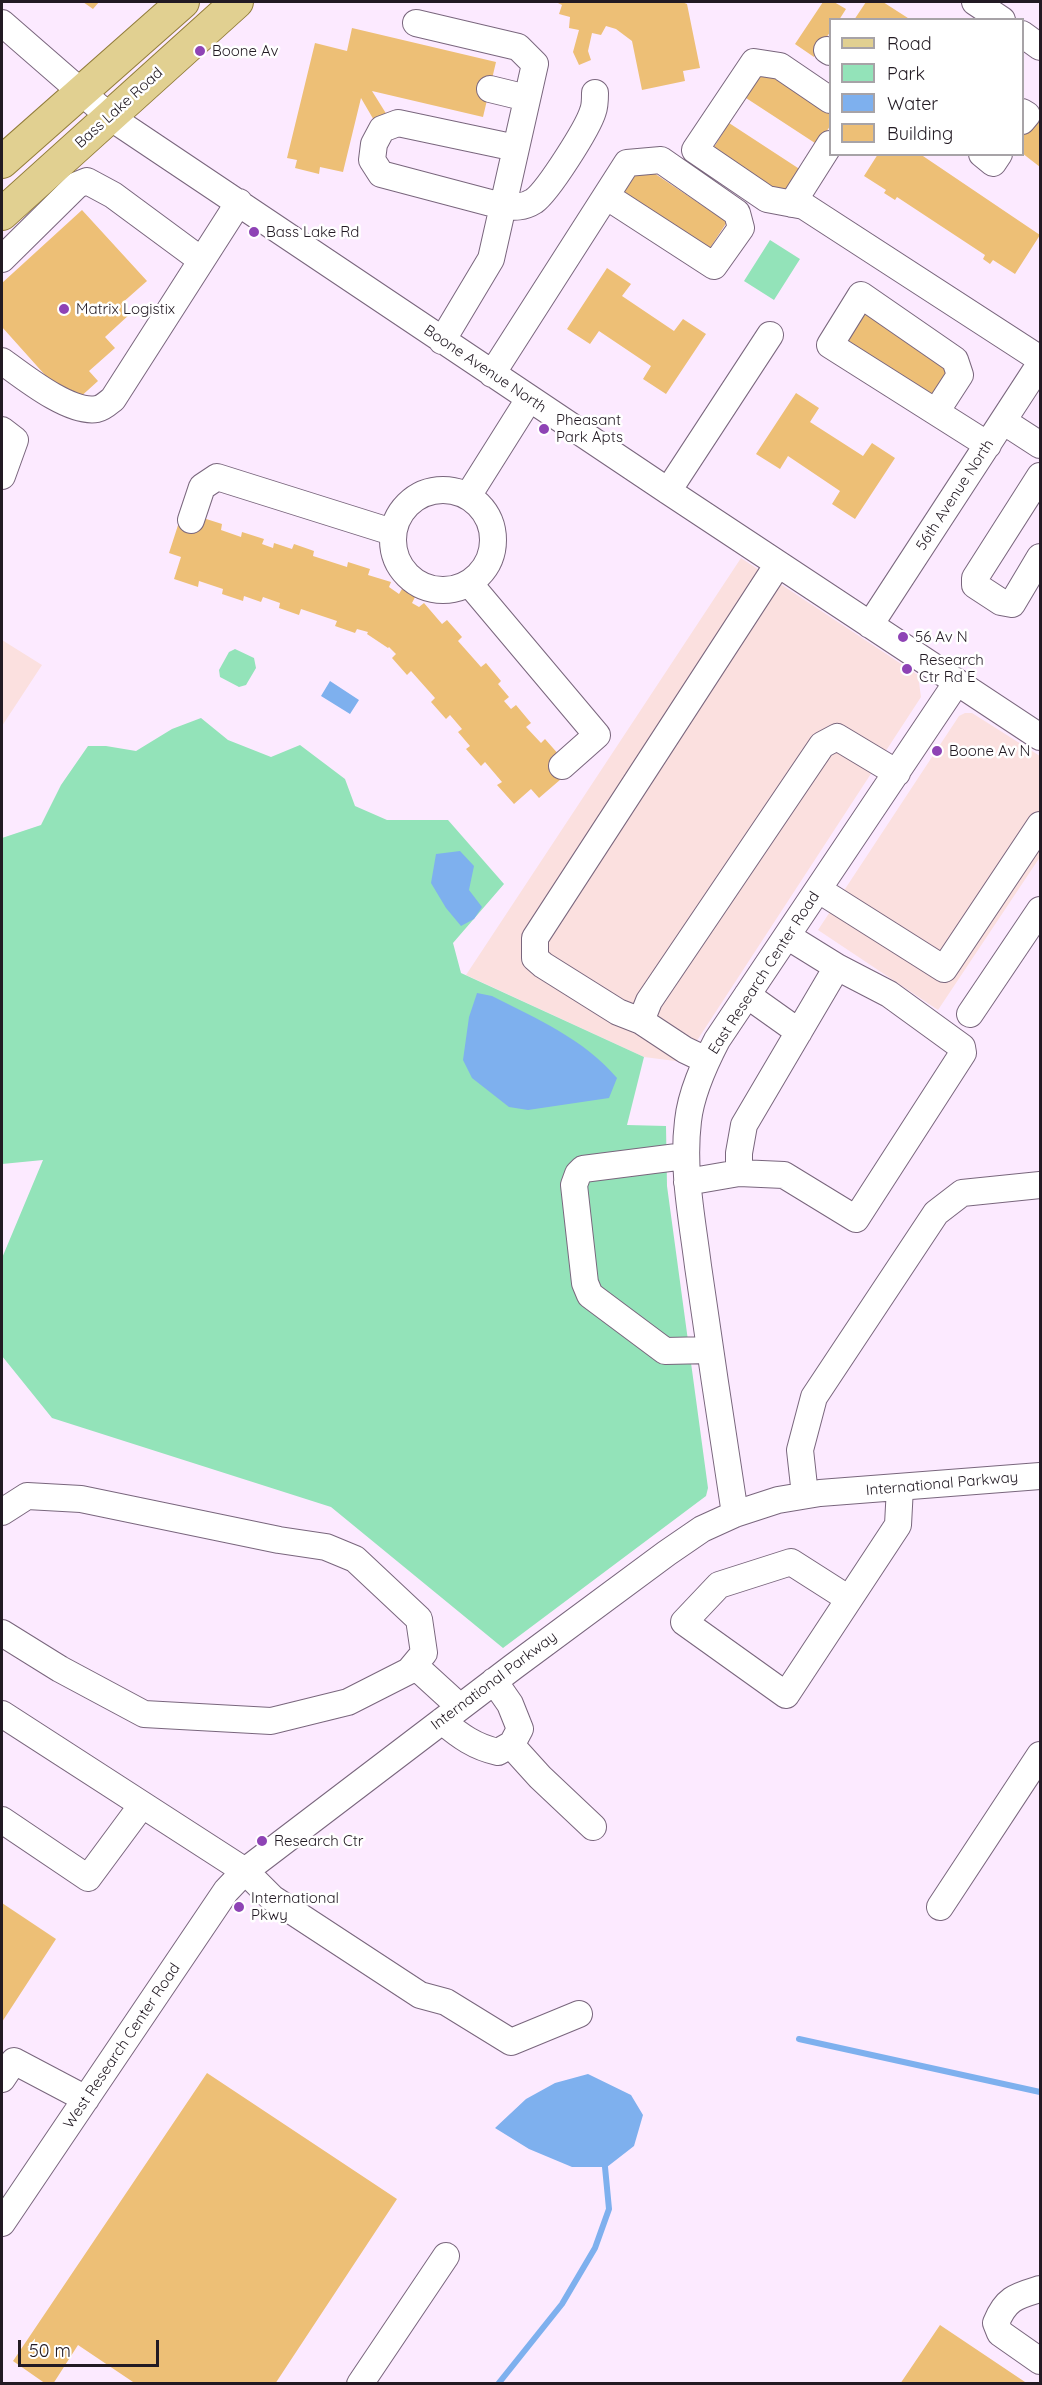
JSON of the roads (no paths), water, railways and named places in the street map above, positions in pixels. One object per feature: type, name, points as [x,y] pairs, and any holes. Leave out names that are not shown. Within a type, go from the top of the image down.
[{"type":"main road","points":[[2,162],[183,2]]},
{"type":"main road","name":"Bass Lake Road","points":[[2,214],[237,2]]},
{"type":"street","points":[[975,2],[999,18]]},
{"type":"street","name":"Boone Avenue North","points":[[2,23],[110,117],[529,399],[1041,737]]},
{"type":"street","points":[[416,24],[518,47],[535,64],[490,259],[442,341]]},
{"type":"street","points":[[1024,35],[1041,47]]},
{"type":"street","points":[[829,99],[780,66],[754,62],[695,150],[767,200],[804,206],[1039,370]]},
{"type":"street","points":[[490,89],[527,98]]},
{"type":"street","points":[[516,148],[398,123],[382,129],[374,144],[372,160],[381,174],[502,206],[521,207],[534,201],[545,190],[588,124],[593,111],[595,93]]},
{"type":"street","points":[[792,204],[829,147]]},
{"type":"street","points":[[984,156],[993,163],[998,156]]},
{"type":"street","points":[[492,374],[606,196],[627,164],[661,160],[737,213],[741,228],[714,266],[606,196]]},
{"type":"street","points":[[2,259],[77,185],[87,182],[113,195],[201,260]]},
{"type":"street","points":[[2,361],[37,386],[81,410],[100,409],[113,399],[239,202]]},
{"type":"street","points":[[936,412],[960,375],[955,360],[861,295],[830,345],[988,445]]},
{"type":"street","points":[[668,491],[770,335]]},
{"type":"street","name":"56th Avenue North","points":[[870,625],[1003,421],[1039,370]]},
{"type":"street","points":[[468,496],[529,399]]},
{"type":"street","points":[[1003,421],[1041,445]]},
{"type":"street","points":[[2,430],[15,440],[2,476]]},
{"type":"street","points":[[191,520],[202,487],[217,477],[392,532]]},
{"type":"street","points":[[1038,489],[975,578],[975,585],[1001,602],[1012,604],[1041,557]]},
{"type":"street","points":[[435,490],[452,490],[468,496],[481,506],[489,520],[493,537],[491,553],[485,568],[469,583],[459,588],[442,591],[426,588],[411,580],[400,568],[393,552],[392,532],[406,505],[419,495],[435,490]]},
{"type":"street","points":[[706,1060],[685,1050],[641,1021],[618,1012],[543,965],[536,958],[535,938],[778,564]]},
{"type":"street","points":[[469,583],[597,735],[562,766]]},
{"type":"street","name":"East Research Center Road","points":[[735,1514],[687,1182],[685,1156],[688,1118],[706,1060],[747,995],[957,682]]},
{"type":"street","points":[[641,1021],[649,1001],[822,746],[837,737],[897,773]]},
{"type":"street","points":[[819,890],[944,969],[1041,825]]},
{"type":"street","points":[[970,1014],[1041,910]]},
{"type":"street","points":[[687,1182],[739,1173],[784,1175],[856,1219],[963,1053],[962,1047],[889,994],[837,967],[787,936]]},
{"type":"street","points":[[739,1173],[739,1153],[744,1125],[837,967]]},
{"type":"street","points":[[747,995],[799,1032]]},
{"type":"street","points":[[685,1156],[583,1169],[578,1174],[574,1185],[585,1283],[590,1295],[665,1351],[710,1350]]},
{"type":"street","points":[[805,1495],[800,1450],[814,1397],[936,1213],[962,1193],[1041,1185]]},
{"type":"street","name":"International Parkway","points":[[245,1871],[494,1681],[702,1529],[735,1514],[778,1500],[805,1495],[1041,1476]]},
{"type":"street","points":[[849,1599],[790,1562],[720,1585],[684,1622],[786,1695],[849,1599],[897,1525],[900,1488]]},
{"type":"street","points":[[2,1512],[27,1496],[81,1499],[326,1548],[355,1559],[420,1619],[424,1653],[409,1671],[348,1702],[271,1721],[144,1714],[60,1670],[2,1633]]},
{"type":"street","points":[[414,1665],[451,1714],[464,1740],[481,1749],[498,1752],[511,1745],[520,1729],[510,1704],[494,1681]]},
{"type":"street","points":[[2,1714],[245,1871],[272,1898],[420,1995],[446,2002],[511,2042],[579,2014]]},
{"type":"street","points":[[511,1745],[540,1777],[593,1827]]},
{"type":"street","points":[[940,1907],[1041,1755]]},
{"type":"street","points":[[2,1820],[88,1878],[142,1805]]},
{"type":"street","name":"West Research Center Road","points":[[2,2223],[226,1891],[245,1871]]},
{"type":"street","points":[[2,2079],[14,2061],[86,2098]]},
{"type":"street","points":[[360,2384],[446,2256]]},
{"type":"street","points":[[1041,2289],[1014,2297],[1002,2310],[996,2323],[1000,2333],[1041,2361]]},
{"type":"water","points":[[330,681],[359,700],[350,714],[321,696]]},
{"type":"water","points":[[460,851],[474,866],[469,890],[482,907],[474,919],[461,926],[446,908],[431,883],[436,854]]},
{"type":"water","points":[[477,993],[492,996],[543,1022],[590,1052],[617,1078],[609,1098],[528,1110],[509,1107],[472,1078],[463,1060],[469,1017]]},
{"type":"water","points":[[588,2074],[631,2095],[643,2115],[634,2146],[607,2167],[572,2167],[529,2149],[495,2128],[526,2099],[555,2083]]},
{"type":"waterway","points":[[799,2039],[1040,2092]]},
{"type":"waterway","points":[[498,2384],[562,2304],[595,2248],[609,2209],[605,2167]]},
{"type":"place","name":"Boone Av","points":[[200,51]]},
{"type":"place","name":"Bass Lake Rd","points":[[254,232]]},
{"type":"place","name":"Matrix Logistix","points":[[64,309]]},
{"type":"place","name":"Pheasant Park Apts","points":[[544,429]]},
{"type":"place","name":"56 Av N","points":[[903,637]]},
{"type":"place","name":"Research Ctr Rd E","points":[[907,669]]},
{"type":"place","name":"Boone Av N","points":[[937,751]]},
{"type":"place","name":"Research Ctr","points":[[262,1841]]},
{"type":"place","name":"International Pkwy","points":[[239,1907]]}]
